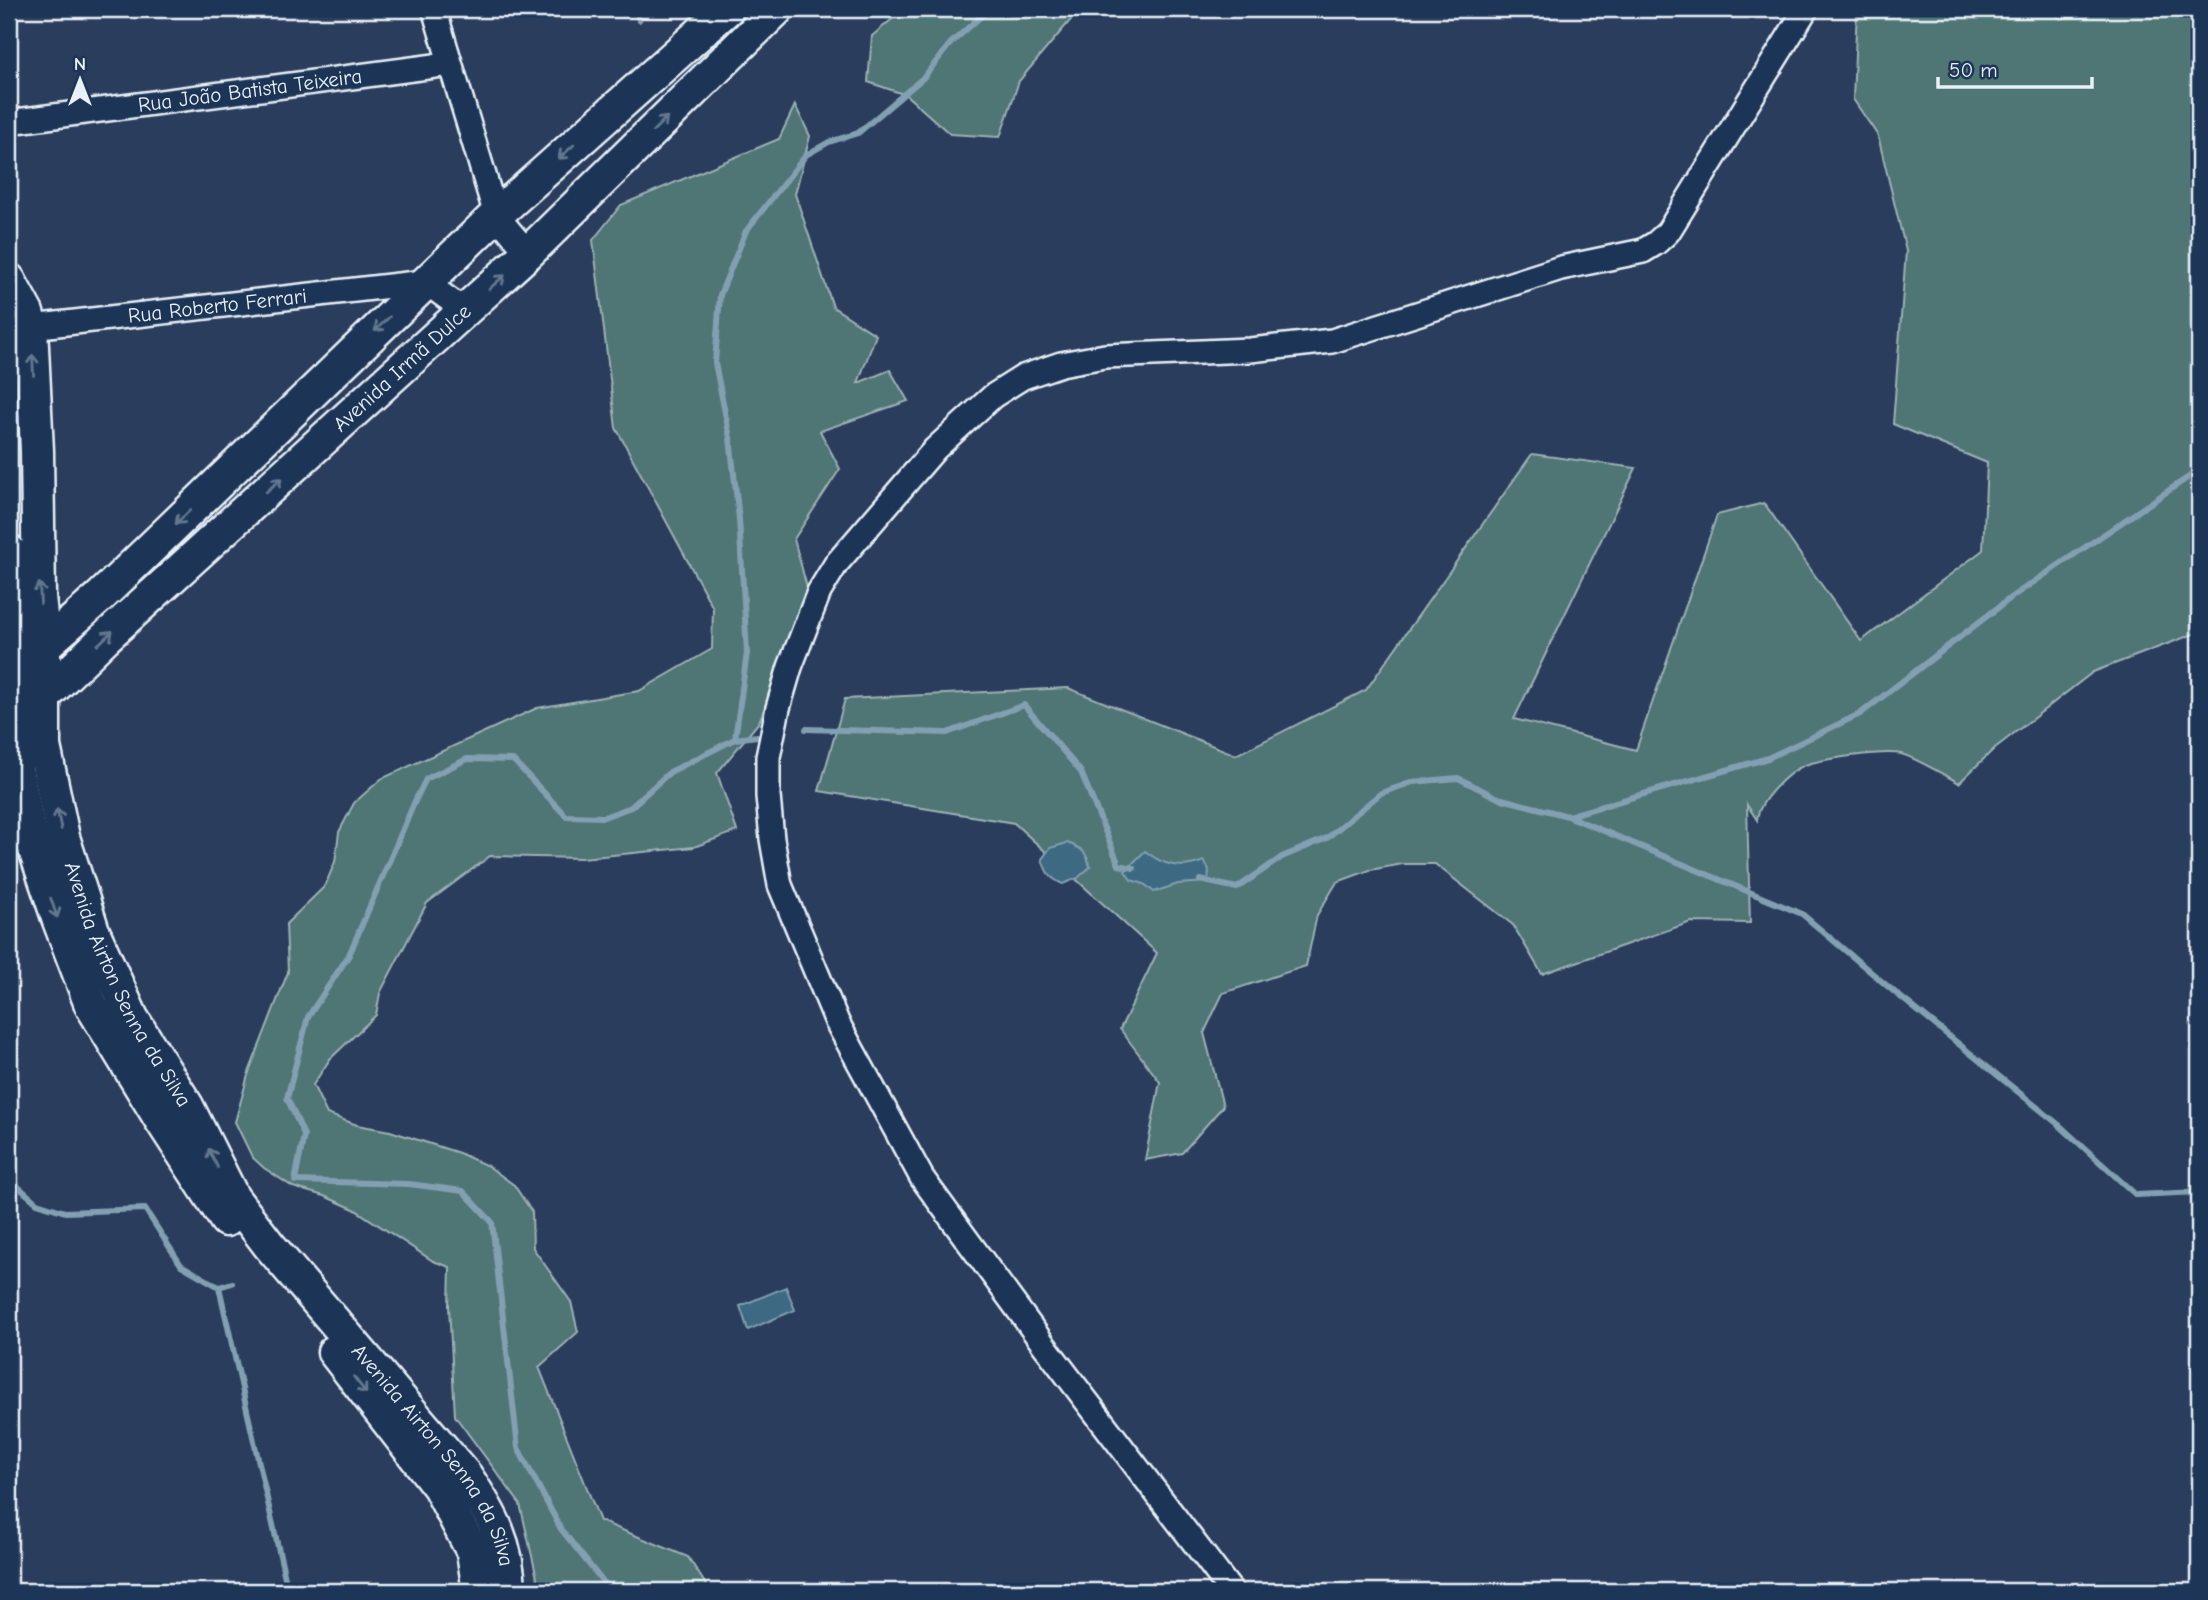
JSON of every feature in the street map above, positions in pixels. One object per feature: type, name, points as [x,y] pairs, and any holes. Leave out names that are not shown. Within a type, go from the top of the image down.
[{"type":"street","points":[[434,9],[496,215],[528,253]]},
{"type":"street","name":"Avenida Irmã Dulce","points":[[14,662],[44,646],[99,598],[496,215],[727,9]]},
{"type":"street","name":"Avenida Irmã Dulce","points":[[30,705],[528,253],[777,9]]},
{"type":"street","points":[[1231,1591],[1044,1345],[922,1178],[837,1022],[780,885],[772,839],[768,757],[790,667],[819,592],[836,564],[935,449],[993,396],[1023,377],[1061,364],[1105,356],[1250,350],[1332,341],[1561,268],[1643,251],[1668,232],[1807,9]]},
{"type":"street","name":"Rua João Batista Teixeira","points":[[9,122],[450,64]]},
{"type":"street","name":"Avenida Airton Senna da Silva","points":[[9,280],[27,313],[20,329],[37,451],[39,596],[44,646],[16,768],[28,827],[91,1005],[174,1113],[204,1189],[245,1246],[443,1470],[472,1485],[495,1522],[503,1543],[509,1570],[509,1591]]},
{"type":"street","points":[[425,282],[465,311]]},
{"type":"street","name":"Rua Roberto Ferrari","points":[[20,329],[425,282]]},
{"type":"street","name":"Avenida Airton Senna da Silva","points":[[9,551],[14,662],[30,705]]},
{"type":"street","name":"Avenida Airton Senna da Silva","points":[[443,1470],[472,1552],[479,1591]]},
{"type":"green space","points":[[904,9],[1080,9],[1019,81],[1000,137],[950,134],[906,95],[868,82],[872,36]]},
{"type":"green space","points":[[1857,9],[2052,9],[2060,19],[2107,9],[2199,9],[2199,632],[2093,672],[1995,748],[1959,783],[1914,759],[1893,753],[1838,758],[1798,769],[1768,796],[1757,820],[1747,805],[1750,923],[1691,922],[1542,974],[1513,925],[1435,864],[1403,864],[1370,870],[1337,882],[1317,915],[1306,966],[1223,993],[1204,1033],[1223,1106],[1182,1153],[1145,1160],[1160,1082],[1120,1029],[1157,953],[1014,823],[819,791],[845,699],[1068,688],[1236,755],[1366,690],[1532,454],[1636,468],[1514,719],[1636,750],[1717,515],[1764,503],[1861,641],[1983,550],[1987,463],[1893,424],[1906,251],[1878,136],[1853,99]]},
{"type":"green space","points":[[795,105],[810,136],[795,194],[833,307],[876,335],[858,383],[890,370],[908,401],[820,431],[840,469],[794,539],[809,595],[759,722],[717,773],[737,831],[694,847],[582,858],[490,856],[427,903],[380,993],[376,1015],[330,1059],[313,1085],[327,1114],[459,1153],[488,1166],[514,1185],[532,1212],[533,1248],[571,1302],[578,1332],[539,1367],[600,1521],[688,1557],[710,1591],[540,1591],[520,1504],[455,1416],[449,1306],[450,1267],[433,1261],[354,1209],[293,1187],[264,1168],[252,1157],[235,1122],[248,1075],[288,972],[286,924],[325,886],[335,862],[339,832],[354,803],[381,779],[537,708],[639,691],[712,649],[713,608],[616,428],[593,240],[621,205],[779,139]]},
{"type":"green space","points":[[9,1097],[17,1138],[9,1156]]},
{"type":"water","points":[[1067,843],[1083,851],[1090,867],[1078,878],[1063,884],[1049,874],[1042,859],[1050,848]]},
{"type":"water","points":[[1145,851],[1173,865],[1204,861],[1209,870],[1208,882],[1178,884],[1154,892],[1144,884],[1131,880],[1125,871]]},
{"type":"water","points":[[786,1287],[795,1310],[748,1330],[740,1306]]},
{"type":"waterway","points":[[636,9],[639,20]]},
{"type":"waterway","points":[[735,739],[747,653],[739,519],[730,438],[715,363],[720,295],[746,231],[806,155],[829,142],[858,133],[924,77],[950,44],[989,9]]},
{"type":"waterway","points":[[1200,880],[1237,888],[1282,857],[1327,838],[1381,793],[1413,782],[1458,778],[1498,798],[1568,816],[1768,758],[1860,714],[2013,596],[2199,470]]},
{"type":"waterway","points":[[806,729],[947,733],[1024,705],[1081,772],[1119,865],[1134,868]]},
{"type":"waterway","points":[[610,1591],[561,1529],[518,1448],[492,1222],[463,1191],[409,1184],[295,1181],[304,1135],[287,1098],[308,1017],[349,955],[426,779],[467,759],[513,760],[566,816],[604,817],[631,807],[670,772],[735,739],[757,736]]},
{"type":"waterway","points":[[1568,816],[1802,914],[2058,1124],[2136,1195],[2199,1192]]},
{"type":"waterway","points":[[9,1157],[9,1163]]},
{"type":"waterway","points":[[9,1179],[37,1203],[65,1212],[145,1209],[181,1265],[219,1287],[232,1283]]},
{"type":"waterway","points":[[219,1287],[288,1591]]}]
